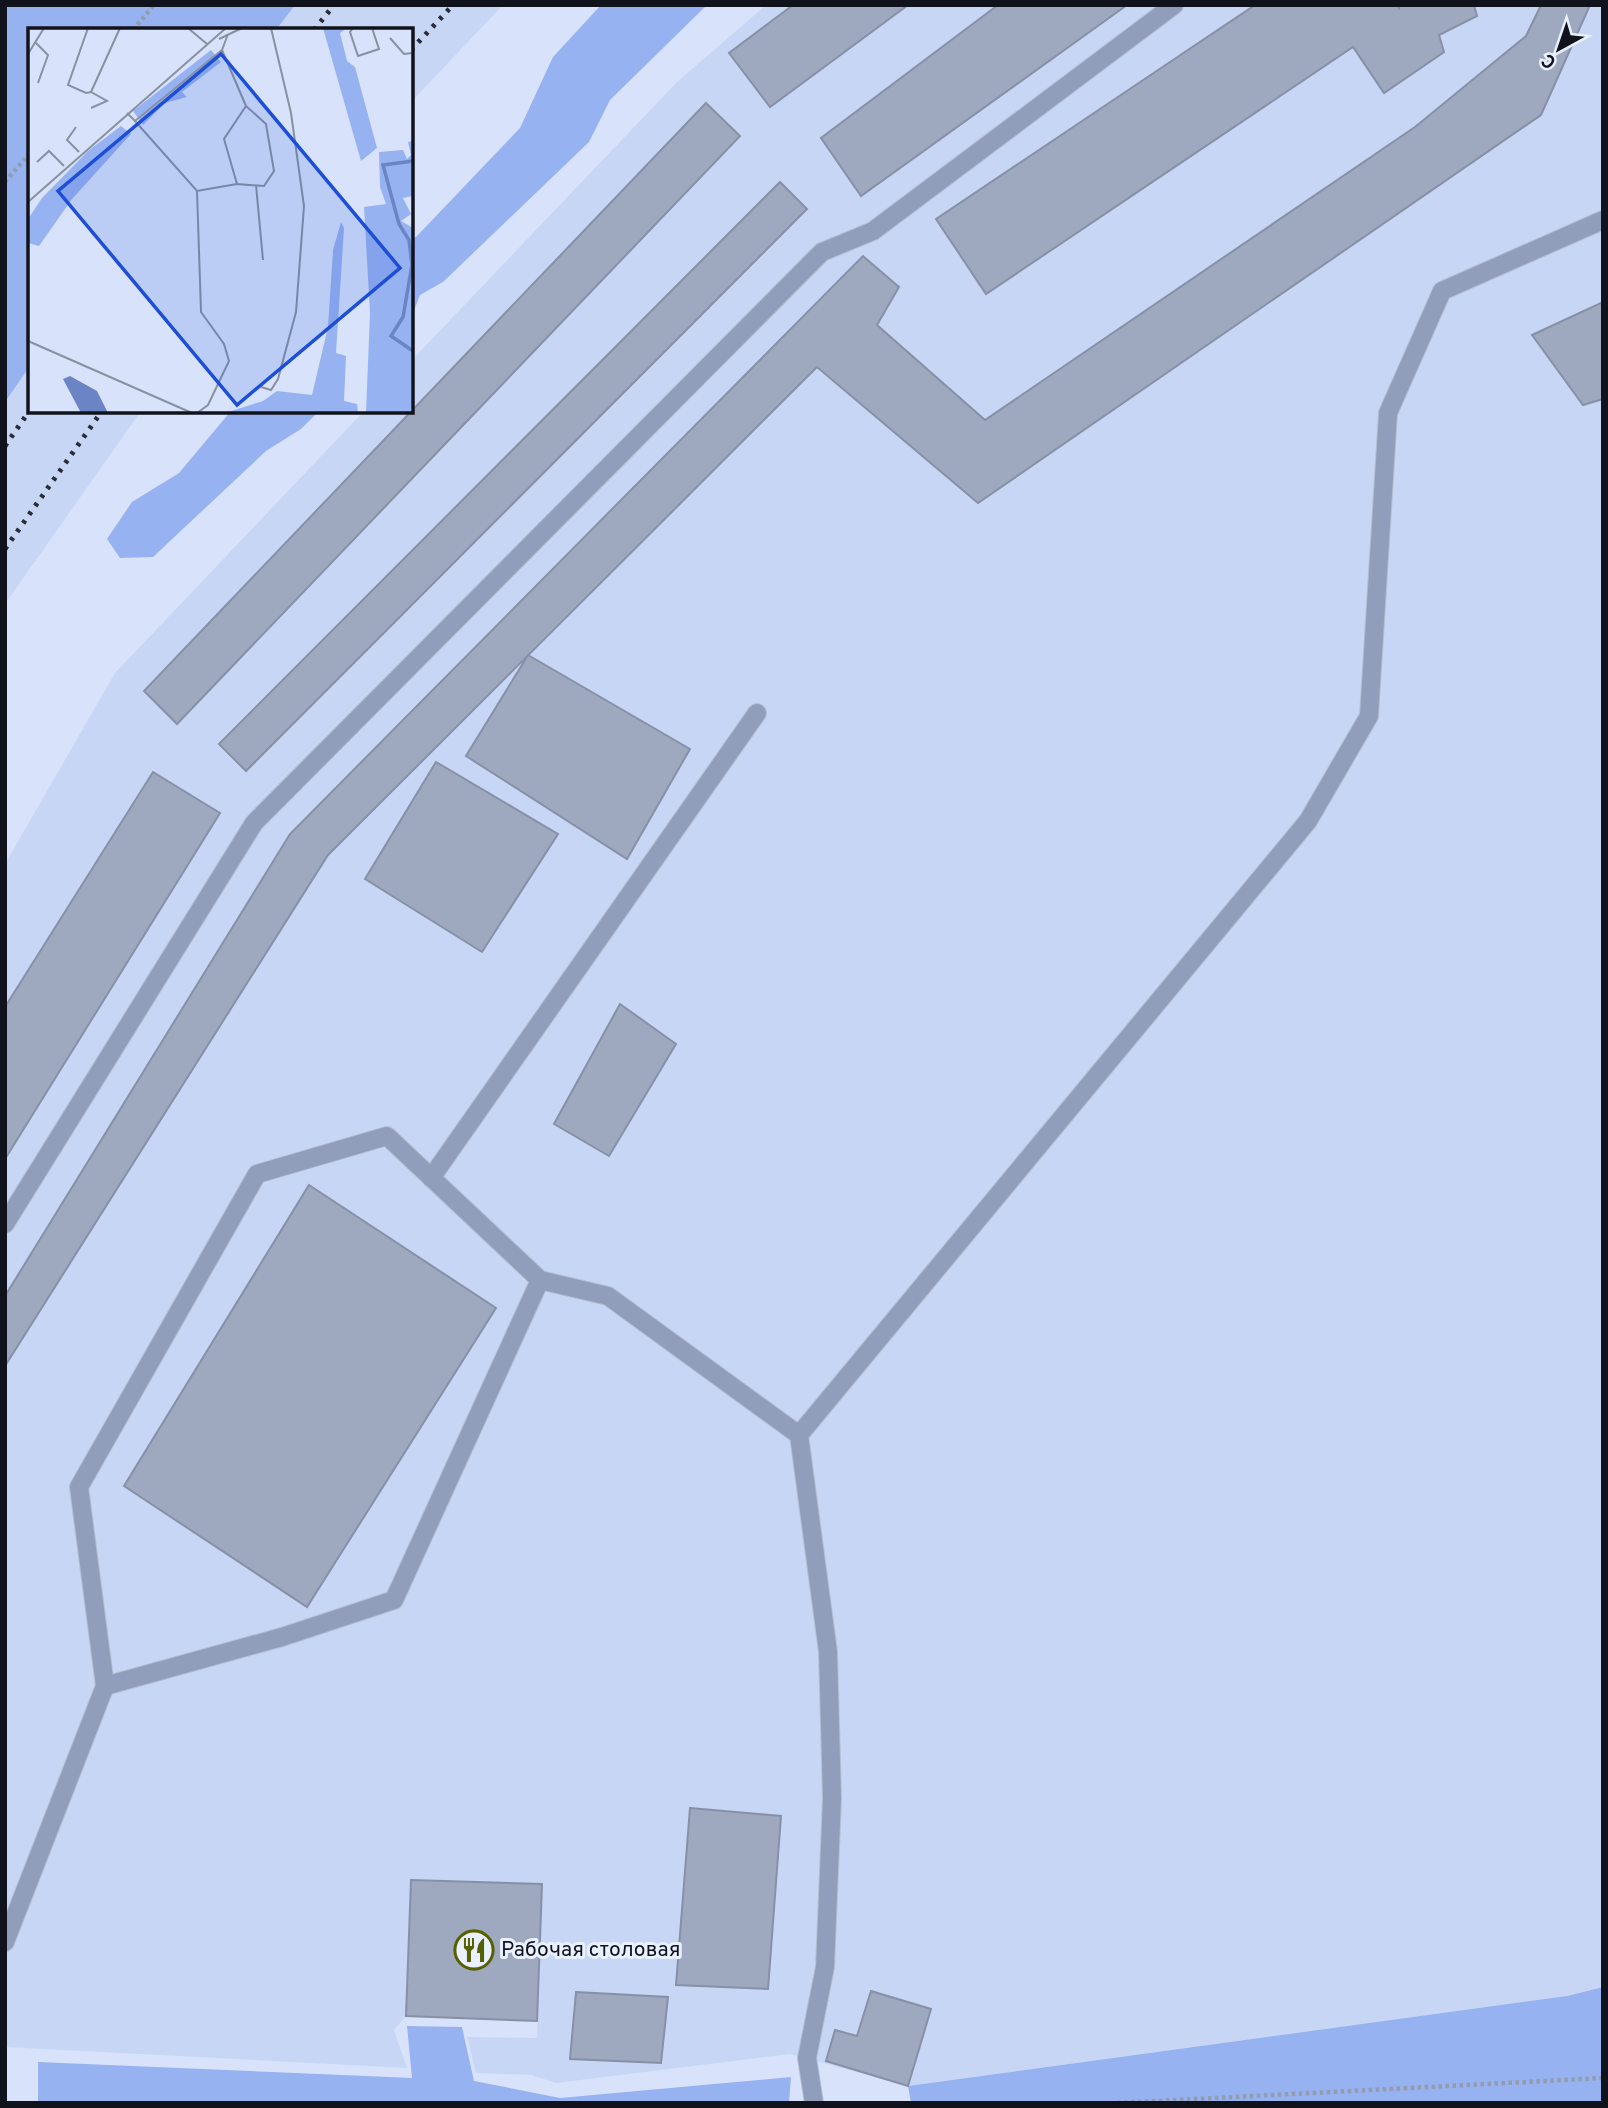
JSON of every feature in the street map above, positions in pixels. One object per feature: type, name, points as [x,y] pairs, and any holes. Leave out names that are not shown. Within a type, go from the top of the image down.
[{"type":"lane","points":[[5,1224],[254,823],[822,252],[873,231],[1174,5]]},
{"type":"lane","points":[[799,1435],[1308,821],[1369,716],[1388,413],[1442,291],[1603,220]]},
{"type":"lane","points":[[431,1178],[757,713]]},
{"type":"lane","points":[[5,1942],[105,1686],[79,1487],[257,1174],[387,1136],[540,1280],[608,1297],[799,1435],[828,1652],[831,1758],[825,1967],[807,2058],[814,2103]]},
{"type":"lane","points":[[105,1686],[282,1637],[394,1600],[540,1280]]},
{"type":"path","points":[[135,28],[154,5]]},
{"type":"path","points":[[5,182],[28,155]]},
{"type":"path","points":[[1118,2103],[1603,2078]]},
{"type":"shaded area","points":[[5,5],[295,5],[278,28],[28,28],[28,369],[5,402]]},
{"type":"shaded area","points":[[295,5],[503,5],[413,100],[413,28],[278,28]]},
{"type":"shaded area","points":[[601,5],[707,5],[610,100],[589,142],[443,282],[420,295],[413,313],[413,238],[520,128],[553,57]]},
{"type":"shaded area","points":[[766,5],[1603,5],[1603,1987],[1567,1996],[908,2086],[790,2054],[556,2083],[531,2075],[476,2073],[467,2037],[537,2038],[542,1884],[411,1880],[406,2016],[394,2030],[407,2068],[5,2047],[5,864],[115,673],[362,413],[413,413],[413,359],[677,82]]},
{"type":"shaded area","points":[[28,369],[28,413],[140,413],[5,604],[5,402]]},
{"type":"shaded area","points":[[229,413],[317,413],[301,429],[266,451],[153,557],[120,558],[107,539],[132,502],[179,473]]},
{"type":"shaded area","points":[[1603,1987],[1603,2103],[911,2103],[908,2086],[1567,1996]]},
{"type":"shaded area","points":[[407,2026],[462,2027],[474,2081],[560,2098],[791,2077],[789,2103],[38,2103],[38,2062],[412,2078]]},
{"type":"building","points":[[793,5],[908,5],[770,107],[729,53]]},
{"type":"building","points":[[998,5],[1127,5],[861,196],[821,138]]},
{"type":"building","points":[[1255,5],[1396,5],[1399,8],[1399,5],[1474,5],[1477,16],[1439,35],[1444,52],[1384,93],[1353,47],[986,294],[936,219]]},
{"type":"building","points":[[1541,5],[1590,5],[1541,115],[978,503],[817,367],[328,855],[5,1366],[5,1296],[290,834],[863,256],[899,287],[877,325],[985,420],[1415,127],[1526,36]]},
{"type":"building","points":[[706,103],[740,136],[177,724],[144,691],[410,413],[413,413],[413,410]]},
{"type":"building","points":[[780,182],[807,209],[246,771],[219,744]]},
{"type":"building","points":[[1603,302],[1603,399],[1583,405],[1532,335]]},
{"type":"building","points":[[528,655],[690,749],[627,859],[466,756]]},
{"type":"building","points":[[436,762],[558,834],[482,952],[365,879]]},
{"type":"building","points":[[153,772],[220,813],[5,1159],[5,1007]]},
{"type":"building","points":[[620,1004],[676,1044],[609,1156],[554,1124]]},
{"type":"building","points":[[309,1185],[496,1308],[307,1607],[124,1486]]},
{"type":"building","points":[[690,1808],[781,1816],[768,1989],[676,1985]]},
{"type":"building","name":"Рабочая столовая","points":[[411,1880],[542,1884],[537,2021],[406,2016]]},
{"type":"building","points":[[871,1991],[931,2009],[908,2086],[826,2061],[835,2030],[857,2036]]},
{"type":"building","points":[[576,1992],[668,1997],[661,2063],[570,2059]]},
{"type":"railway","points":[[316,28],[334,5]]},
{"type":"railway","points":[[413,48],[453,5]]},
{"type":"railway","points":[[5,446],[28,413]]},
{"type":"railway","points":[[5,549],[101,413]]},
{"type":"place","name":"Рабочая столовая","points":[[474,1950]]}]
